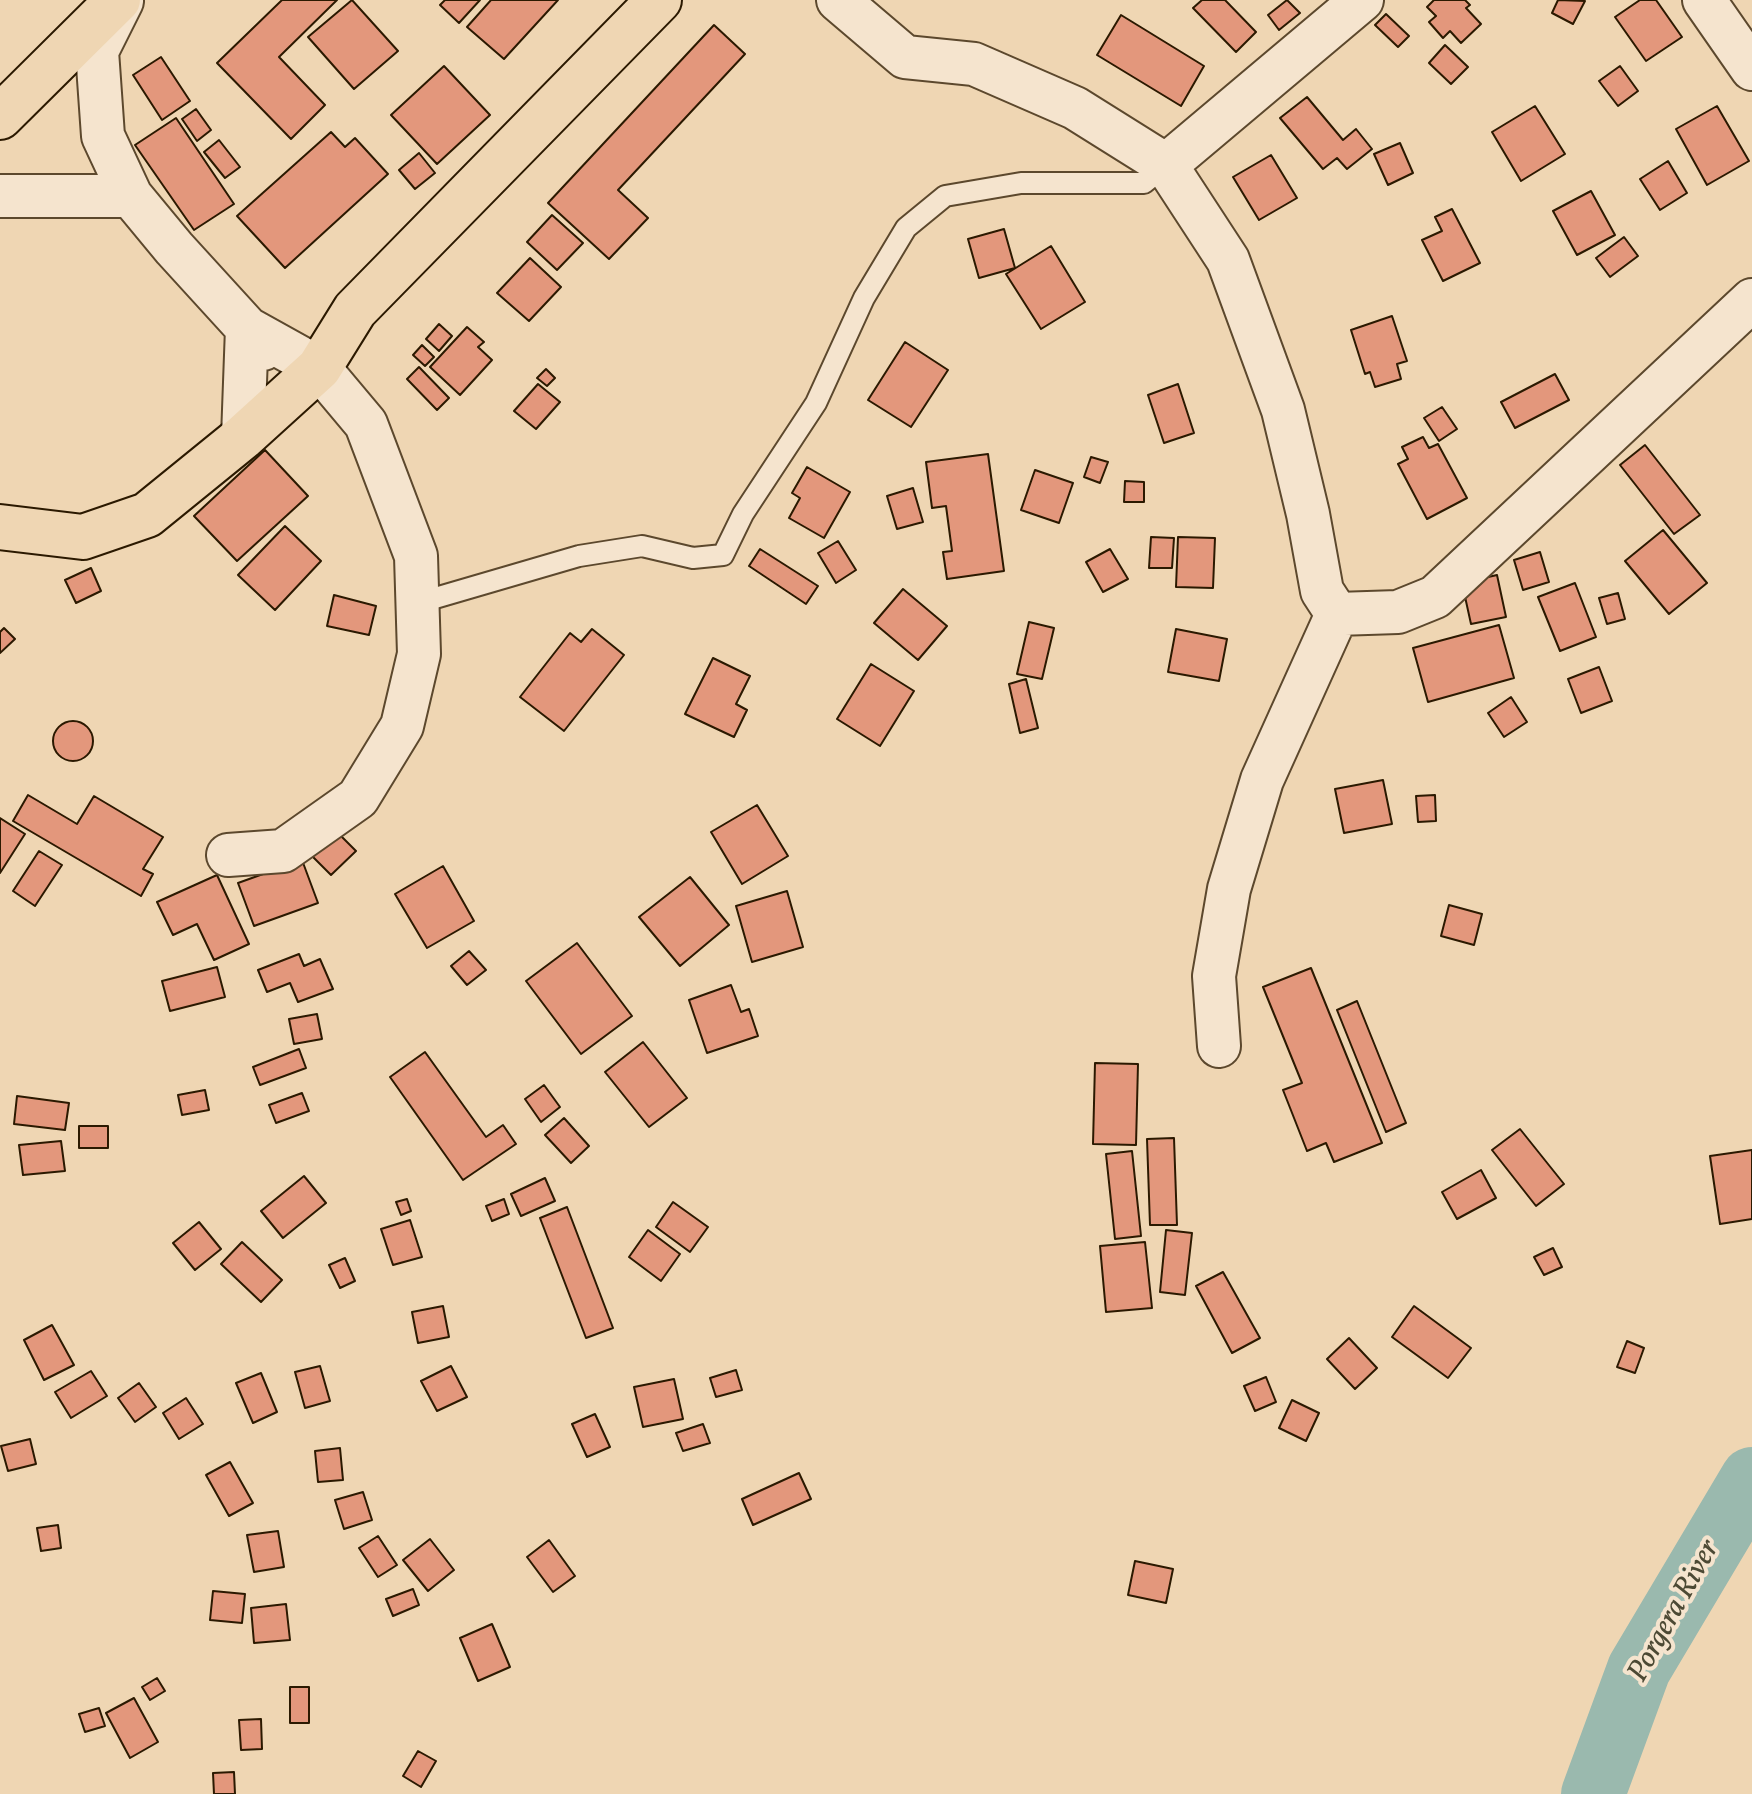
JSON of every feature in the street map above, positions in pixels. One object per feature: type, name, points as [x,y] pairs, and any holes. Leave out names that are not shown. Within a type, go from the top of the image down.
[{"type":"main road","points":[[0,117],[121,0]]},
{"type":"main road","points":[[0,527],[83,537],[147,515],[243,437],[306,380],[355,310],[659,0]]},
{"type":"street","points":[[121,0],[97,51],[103,136],[131,196],[247,328],[306,380],[366,424],[416,556],[419,654],[402,726],[358,798],[283,851],[228,855]]},
{"type":"street","points":[[838,0],[905,57],[974,64],[1075,108],[1166,165],[1228,260],[1283,410],[1308,514],[1322,591],[1337,614]]},
{"type":"street","points":[[1166,165],[1362,0]]},
{"type":"street","points":[[1704,0],[1752,69]]},
{"type":"street","points":[[0,196],[131,196]]},
{"type":"street","points":[[1337,614],[1398,612],[1435,597],[1752,300]]},
{"type":"street","points":[[243,437],[247,328]]},
{"type":"street","points":[[1219,1046],[1214,976],[1229,889],[1262,780],[1337,614]]},
{"type":"lane","points":[[418,603],[579,556],[642,546],[693,558],[723,555],[743,514],[816,403],[864,298],[906,228],[945,196],[1021,183],[1144,183],[1166,165]]},
{"type":"building","points":[[282,0],[337,0],[279,57],[325,105],[291,139],[217,63]]},
{"type":"building","points":[[352,0],[398,51],[354,89],[308,37]]},
{"type":"building","points":[[445,0],[480,0],[459,23],[440,5]]},
{"type":"building","points":[[491,0],[558,0],[504,59],[467,27]]},
{"type":"building","points":[[1202,0],[1225,0],[1256,32],[1236,52],[1193,8]]},
{"type":"building","points":[[1287,0],[1300,13],[1279,30],[1268,15]]},
{"type":"building","points":[[1434,0],[1465,0],[1470,5],[1466,8],[1481,24],[1461,43],[1450,31],[1443,38],[1429,22],[1436,16],[1427,7]]},
{"type":"building","points":[[1558,0],[1585,1],[1573,24],[1552,13]]},
{"type":"building","points":[[1640,0],[1656,0],[1682,37],[1646,61],[1615,17]]},
{"type":"building","points":[[1386,14],[1409,36],[1398,47],[1375,25]]},
{"type":"building","points":[[1121,15],[1204,66],[1181,106],[1097,55]]},
{"type":"building","points":[[714,25],[745,54],[618,190],[648,218],[609,259],[548,203]]},
{"type":"building","points":[[1445,45],[1468,67],[1451,84],[1429,63]]},
{"type":"building","points":[[161,57],[190,101],[162,120],[133,75]]},
{"type":"building","points":[[444,66],[490,115],[437,164],[391,115]]},
{"type":"building","points":[[1620,66],[1638,91],[1618,106],[1599,81]]},
{"type":"building","points":[[1307,97],[1343,140],[1356,129],[1372,149],[1347,169],[1337,158],[1323,169],[1280,118]]},
{"type":"building","points":[[1535,106],[1565,154],[1521,181],[1492,132]]},
{"type":"building","points":[[1717,106],[1749,161],[1707,185],[1676,129]]},
{"type":"building","points":[[196,109],[211,130],[197,141],[182,119]]},
{"type":"building","points":[[176,118],[234,204],[194,230],[135,145]]},
{"type":"building","points":[[331,132],[345,147],[355,138],[388,174],[285,268],[237,216]]},
{"type":"building","points":[[219,140],[240,167],[225,178],[204,152]]},
{"type":"building","points":[[1400,143],[1413,173],[1388,185],[1374,154]]},
{"type":"building","points":[[419,153],[435,173],[415,189],[399,170]]},
{"type":"building","points":[[1271,155],[1297,198],[1259,220],[1233,177]]},
{"type":"building","points":[[1668,161],[1687,193],[1660,210],[1640,179]]},
{"type":"building","points":[[1591,191],[1615,235],[1577,255],[1553,211]]},
{"type":"building","points":[[1452,209],[1480,263],[1443,281],[1422,240],[1442,231],[1435,217]]},
{"type":"building","points":[[552,215],[583,243],[557,270],[527,242]]},
{"type":"building","points":[[1004,229],[1015,268],[979,278],[968,239]]},
{"type":"building","points":[[1624,237],[1638,256],[1610,277],[1596,258]]},
{"type":"building","points":[[1051,246],[1085,302],[1041,329],[1006,274]]},
{"type":"building","points":[[530,258],[561,287],[529,321],[497,293]]},
{"type":"building","points":[[1392,316],[1407,361],[1397,364],[1401,379],[1375,387],[1370,372],[1365,374],[1351,330]]},
{"type":"building","points":[[439,324],[452,336],[439,351],[426,339]]},
{"type":"building","points":[[467,327],[484,342],[478,347],[492,360],[460,395],[430,367]]},
{"type":"building","points":[[905,342],[948,370],[911,427],[868,400]]},
{"type":"building","points":[[422,345],[434,357],[425,366],[413,355]]},
{"type":"building","points":[[419,367],[449,398],[437,410],[407,379]]},
{"type":"building","points":[[546,369],[555,378],[547,386],[537,378]]},
{"type":"building","points":[[1555,374],[1569,400],[1515,428],[1501,402]]},
{"type":"building","points":[[538,384],[560,402],[536,429],[514,411]]},
{"type":"building","points":[[1178,384],[1194,433],[1164,443],[1148,395]]},
{"type":"building","points":[[1442,407],[1457,429],[1439,441],[1424,418]]},
{"type":"building","points":[[1423,437],[1429,448],[1438,444],[1467,498],[1427,519],[1398,464],[1408,459],[1402,447]]},
{"type":"building","points":[[1645,445],[1700,515],[1674,534],[1620,465]]},
{"type":"building","points":[[265,450],[308,496],[237,561],[194,516]]},
{"type":"building","points":[[988,454],[1004,571],[947,579],[943,552],[952,551],[946,506],[932,508],[926,462]]},
{"type":"building","points":[[1091,457],[1108,462],[1100,483],[1084,477]]},
{"type":"building","points":[[807,467],[850,492],[824,538],[789,518],[800,498],[792,493]]},
{"type":"building","points":[[1035,470],[1073,483],[1059,523],[1021,510]]},
{"type":"building","points":[[1125,481],[1144,482],[1144,502],[1124,502]]},
{"type":"building","points":[[913,488],[923,522],[897,529],[887,496]]},
{"type":"building","points":[[285,526],[321,561],[275,610],[238,575]]},
{"type":"building","points":[[1663,530],[1707,583],[1669,614],[1625,561]]},
{"type":"building","points":[[1151,537],[1174,538],[1172,568],[1149,568]]},
{"type":"building","points":[[1178,537],[1215,538],[1213,588],[1176,587]]},
{"type":"building","points":[[838,541],[856,570],[836,583],[818,553]]},
{"type":"building","points":[[760,549],[818,586],[806,604],[749,566]]},
{"type":"building","points":[[1110,549],[1128,579],[1103,592],[1086,562]]},
{"type":"building","points":[[1540,552],[1549,582],[1523,590],[1514,560]]},
{"type":"building","points":[[91,568],[101,591],[76,603],[65,580]]},
{"type":"building","points":[[1497,575],[1506,617],[1471,624],[1462,583]]},
{"type":"building","points":[[1575,583],[1596,637],[1560,651],[1538,597]]},
{"type":"building","points":[[903,589],[947,626],[918,660],[874,623]]},
{"type":"building","points":[[1618,593],[1625,619],[1607,624],[1599,598]]},
{"type":"building","points":[[334,595],[376,606],[369,635],[327,626]]},
{"type":"building","points":[[1029,622],[1054,628],[1042,679],[1017,674]]},
{"type":"building","points":[[1499,625],[1514,678],[1428,702],[1413,648]]},
{"type":"building","points":[[4,628],[15,639],[0,653],[0,632]]},
{"type":"building","points":[[592,629],[624,655],[564,731],[520,697],[570,633],[581,642]]},
{"type":"building","points":[[1176,629],[1227,639],[1219,681],[1168,672]]},
{"type":"building","points":[[713,658],[750,676],[736,704],[747,710],[734,737],[685,714]]},
{"type":"building","points":[[871,664],[914,691],[880,746],[837,719]]},
{"type":"building","points":[[1599,667],[1612,701],[1581,713],[1568,679]]},
{"type":"building","points":[[1026,679],[1038,728],[1020,733],[1009,684]]},
{"type":"building","points":[[1511,697],[1527,722],[1504,737],[1488,713]]},
{"type":"building","points":[[73,721],[87,727],[93,741],[87,755],[73,761],[59,755],[53,741],[59,727]]},
{"type":"building","points":[[1383,780],[1392,824],[1344,833],[1335,789]]},
{"type":"building","points":[[28,795],[77,824],[94,796],[163,837],[143,869],[153,874],[141,896],[13,821]]},
{"type":"building","points":[[1435,795],[1436,821],[1418,822],[1416,796]]},
{"type":"building","points":[[757,805],[788,856],[742,884],[711,832]]},
{"type":"building","points":[[0,818],[25,834],[0,873]]},
{"type":"building","points":[[332,827],[356,851],[331,875],[307,851]]},
{"type":"building","points":[[39,851],[62,865],[35,906],[13,891]]},
{"type":"building","points":[[302,860],[318,903],[254,926],[238,883]]},
{"type":"building","points":[[443,866],[474,921],[427,948],[395,894]]},
{"type":"building","points":[[217,875],[249,944],[214,960],[197,924],[173,935],[157,902]]},
{"type":"building","points":[[690,877],[729,925],[680,966],[639,917]]},
{"type":"building","points":[[787,891],[803,947],[752,962],[736,906]]},
{"type":"building","points":[[1449,905],[1482,914],[1474,945],[1441,936]]},
{"type":"building","points":[[577,943],[632,1016],[581,1054],[526,981]]},
{"type":"building","points":[[469,951],[486,970],[467,985],[451,966]]},
{"type":"building","points":[[299,954],[304,966],[320,959],[333,989],[298,1002],[290,983],[267,992],[258,970]]},
{"type":"building","points":[[217,967],[225,997],[170,1011],[162,981]]},
{"type":"building","points":[[1311,968],[1382,1143],[1334,1162],[1326,1143],[1307,1151],[1283,1090],[1302,1083],[1263,987]]},
{"type":"building","points":[[731,985],[741,1012],[749,1009],[758,1036],[707,1053],[689,1000]]},
{"type":"building","points":[[1357,1001],[1406,1123],[1386,1132],[1337,1010]]},
{"type":"building","points":[[317,1014],[322,1039],[294,1044],[289,1019]]},
{"type":"building","points":[[643,1042],[687,1098],[649,1127],[605,1072]]},
{"type":"building","points":[[299,1049],[306,1068],[260,1085],[253,1067]]},
{"type":"building","points":[[425,1052],[486,1137],[503,1125],[516,1144],[463,1180],[390,1077]]},
{"type":"building","points":[[1095,1063],[1138,1064],[1136,1145],[1093,1144]]},
{"type":"building","points":[[544,1085],[560,1107],[541,1122],[525,1099]]},
{"type":"building","points":[[205,1090],[209,1110],[182,1115],[178,1095]]},
{"type":"building","points":[[302,1093],[309,1111],[276,1123],[269,1105]]},
{"type":"building","points":[[17,1096],[69,1103],[65,1130],[14,1124]]},
{"type":"building","points":[[564,1118],[589,1146],[571,1163],[545,1135]]},
{"type":"building","points":[[79,1126],[108,1126],[108,1148],[79,1148]]},
{"type":"building","points":[[1520,1129],[1564,1184],[1536,1206],[1492,1150]]},
{"type":"building","points":[[1174,1138],[1177,1225],[1150,1225],[1147,1139]]},
{"type":"building","points":[[61,1141],[65,1171],[23,1175],[19,1145]]},
{"type":"building","points":[[1752,1150],[1752,1219],[1720,1224],[1710,1156]]},
{"type":"building","points":[[1132,1151],[1141,1236],[1115,1239],[1106,1154]]},
{"type":"building","points":[[1481,1170],[1496,1198],[1457,1219],[1442,1192]]},
{"type":"building","points":[[304,1176],[326,1203],[283,1238],[261,1211]]},
{"type":"building","points":[[545,1178],[555,1201],[521,1216],[511,1194]]},
{"type":"building","points":[[407,1199],[411,1211],[401,1215],[396,1202]]},
{"type":"building","points":[[504,1199],[509,1214],[492,1221],[486,1206]]},
{"type":"building","points":[[673,1202],[708,1227],[690,1252],[656,1227]]},
{"type":"building","points":[[567,1207],[613,1328],[586,1338],[540,1218]]},
{"type":"building","points":[[410,1220],[422,1257],[393,1265],[381,1229]]},
{"type":"building","points":[[199,1222],[221,1249],[195,1270],[173,1243]]},
{"type":"building","points":[[648,1230],[680,1254],[661,1281],[629,1257]]},
{"type":"building","points":[[1166,1230],[1192,1233],[1185,1295],[1160,1292]]},
{"type":"building","points":[[242,1242],[282,1280],[261,1302],[221,1264]]},
{"type":"building","points":[[1145,1242],[1152,1308],[1106,1312],[1100,1246]]},
{"type":"building","points":[[1553,1248],[1562,1267],[1544,1275],[1534,1257]]},
{"type":"building","points":[[345,1258],[355,1281],[340,1288],[329,1265]]},
{"type":"building","points":[[1223,1272],[1260,1338],[1232,1353],[1196,1286]]},
{"type":"building","points":[[443,1306],[449,1337],[418,1343],[412,1312]]},
{"type":"building","points":[[1414,1306],[1471,1348],[1448,1378],[1392,1337]]},
{"type":"building","points":[[52,1325],[74,1365],[44,1380],[24,1340]]},
{"type":"building","points":[[1349,1338],[1377,1368],[1355,1389],[1327,1359]]},
{"type":"building","points":[[1627,1341],[1644,1348],[1635,1373],[1617,1367]]},
{"type":"building","points":[[320,1366],[330,1401],[305,1408],[295,1372]]},
{"type":"building","points":[[451,1366],[467,1397],[437,1411],[421,1381]]},
{"type":"building","points":[[736,1370],[742,1390],[716,1397],[710,1378]]},
{"type":"building","points":[[91,1371],[107,1396],[71,1418],[55,1392]]},
{"type":"building","points":[[261,1373],[277,1412],[253,1423],[236,1383]]},
{"type":"building","points":[[1266,1377],[1276,1402],[1255,1411],[1244,1386]]},
{"type":"building","points":[[674,1379],[683,1419],[643,1427],[634,1387]]},
{"type":"building","points":[[139,1383],[156,1407],[135,1422],[118,1398]]},
{"type":"building","points":[[186,1398],[203,1424],[179,1439],[163,1413]]},
{"type":"building","points":[[1292,1400],[1319,1413],[1306,1441],[1279,1428]]},
{"type":"building","points":[[595,1414],[610,1447],[587,1457],[572,1424]]},
{"type":"building","points":[[703,1424],[710,1443],[683,1451],[676,1433]]},
{"type":"building","points":[[30,1439],[36,1464],[8,1471],[1,1446]]},
{"type":"building","points":[[340,1448],[343,1480],[318,1482],[315,1451]]},
{"type":"building","points":[[230,1462],[253,1503],[229,1516],[206,1475]]},
{"type":"building","points":[[799,1473],[811,1499],[753,1525],[742,1499]]},
{"type":"building","points":[[363,1492],[372,1520],[344,1529],[335,1500]]},
{"type":"building","points":[[58,1525],[61,1548],[41,1551],[37,1528]]},
{"type":"building","points":[[278,1531],[284,1567],[254,1572],[247,1535]]},
{"type":"building","points":[[378,1536],[397,1565],[378,1577],[359,1548]]},
{"type":"building","points":[[430,1539],[454,1570],[428,1591],[403,1560]]},
{"type":"building","points":[[549,1540],[575,1576],[553,1592],[527,1557]]},
{"type":"building","points":[[1135,1561],[1173,1569],[1166,1603],[1128,1595]]},
{"type":"building","points":[[413,1589],[419,1605],[393,1616],[386,1599]]},
{"type":"building","points":[[213,1591],[245,1594],[242,1623],[210,1620]]},
{"type":"building","points":[[286,1604],[290,1640],[254,1643],[251,1608]]},
{"type":"building","points":[[492,1624],[510,1667],[478,1681],[460,1638]]},
{"type":"building","points":[[157,1678],[165,1691],[150,1700],[142,1687]]},
{"type":"building","points":[[290,1687],[309,1687],[309,1723],[290,1723]]},
{"type":"building","points":[[134,1698],[158,1742],[130,1758],[106,1713]]},
{"type":"building","points":[[99,1708],[105,1726],[85,1732],[79,1714]]},
{"type":"building","points":[[261,1719],[262,1749],[241,1750],[239,1720]]},
{"type":"building","points":[[418,1751],[436,1761],[421,1787],[403,1776]]},
{"type":"building","points":[[234,1772],[235,1794],[214,1794],[213,1773]]},
{"type":"waterway","name":"Porgera River","points":[[1593,1794],[1639,1669],[1752,1479]]}]
